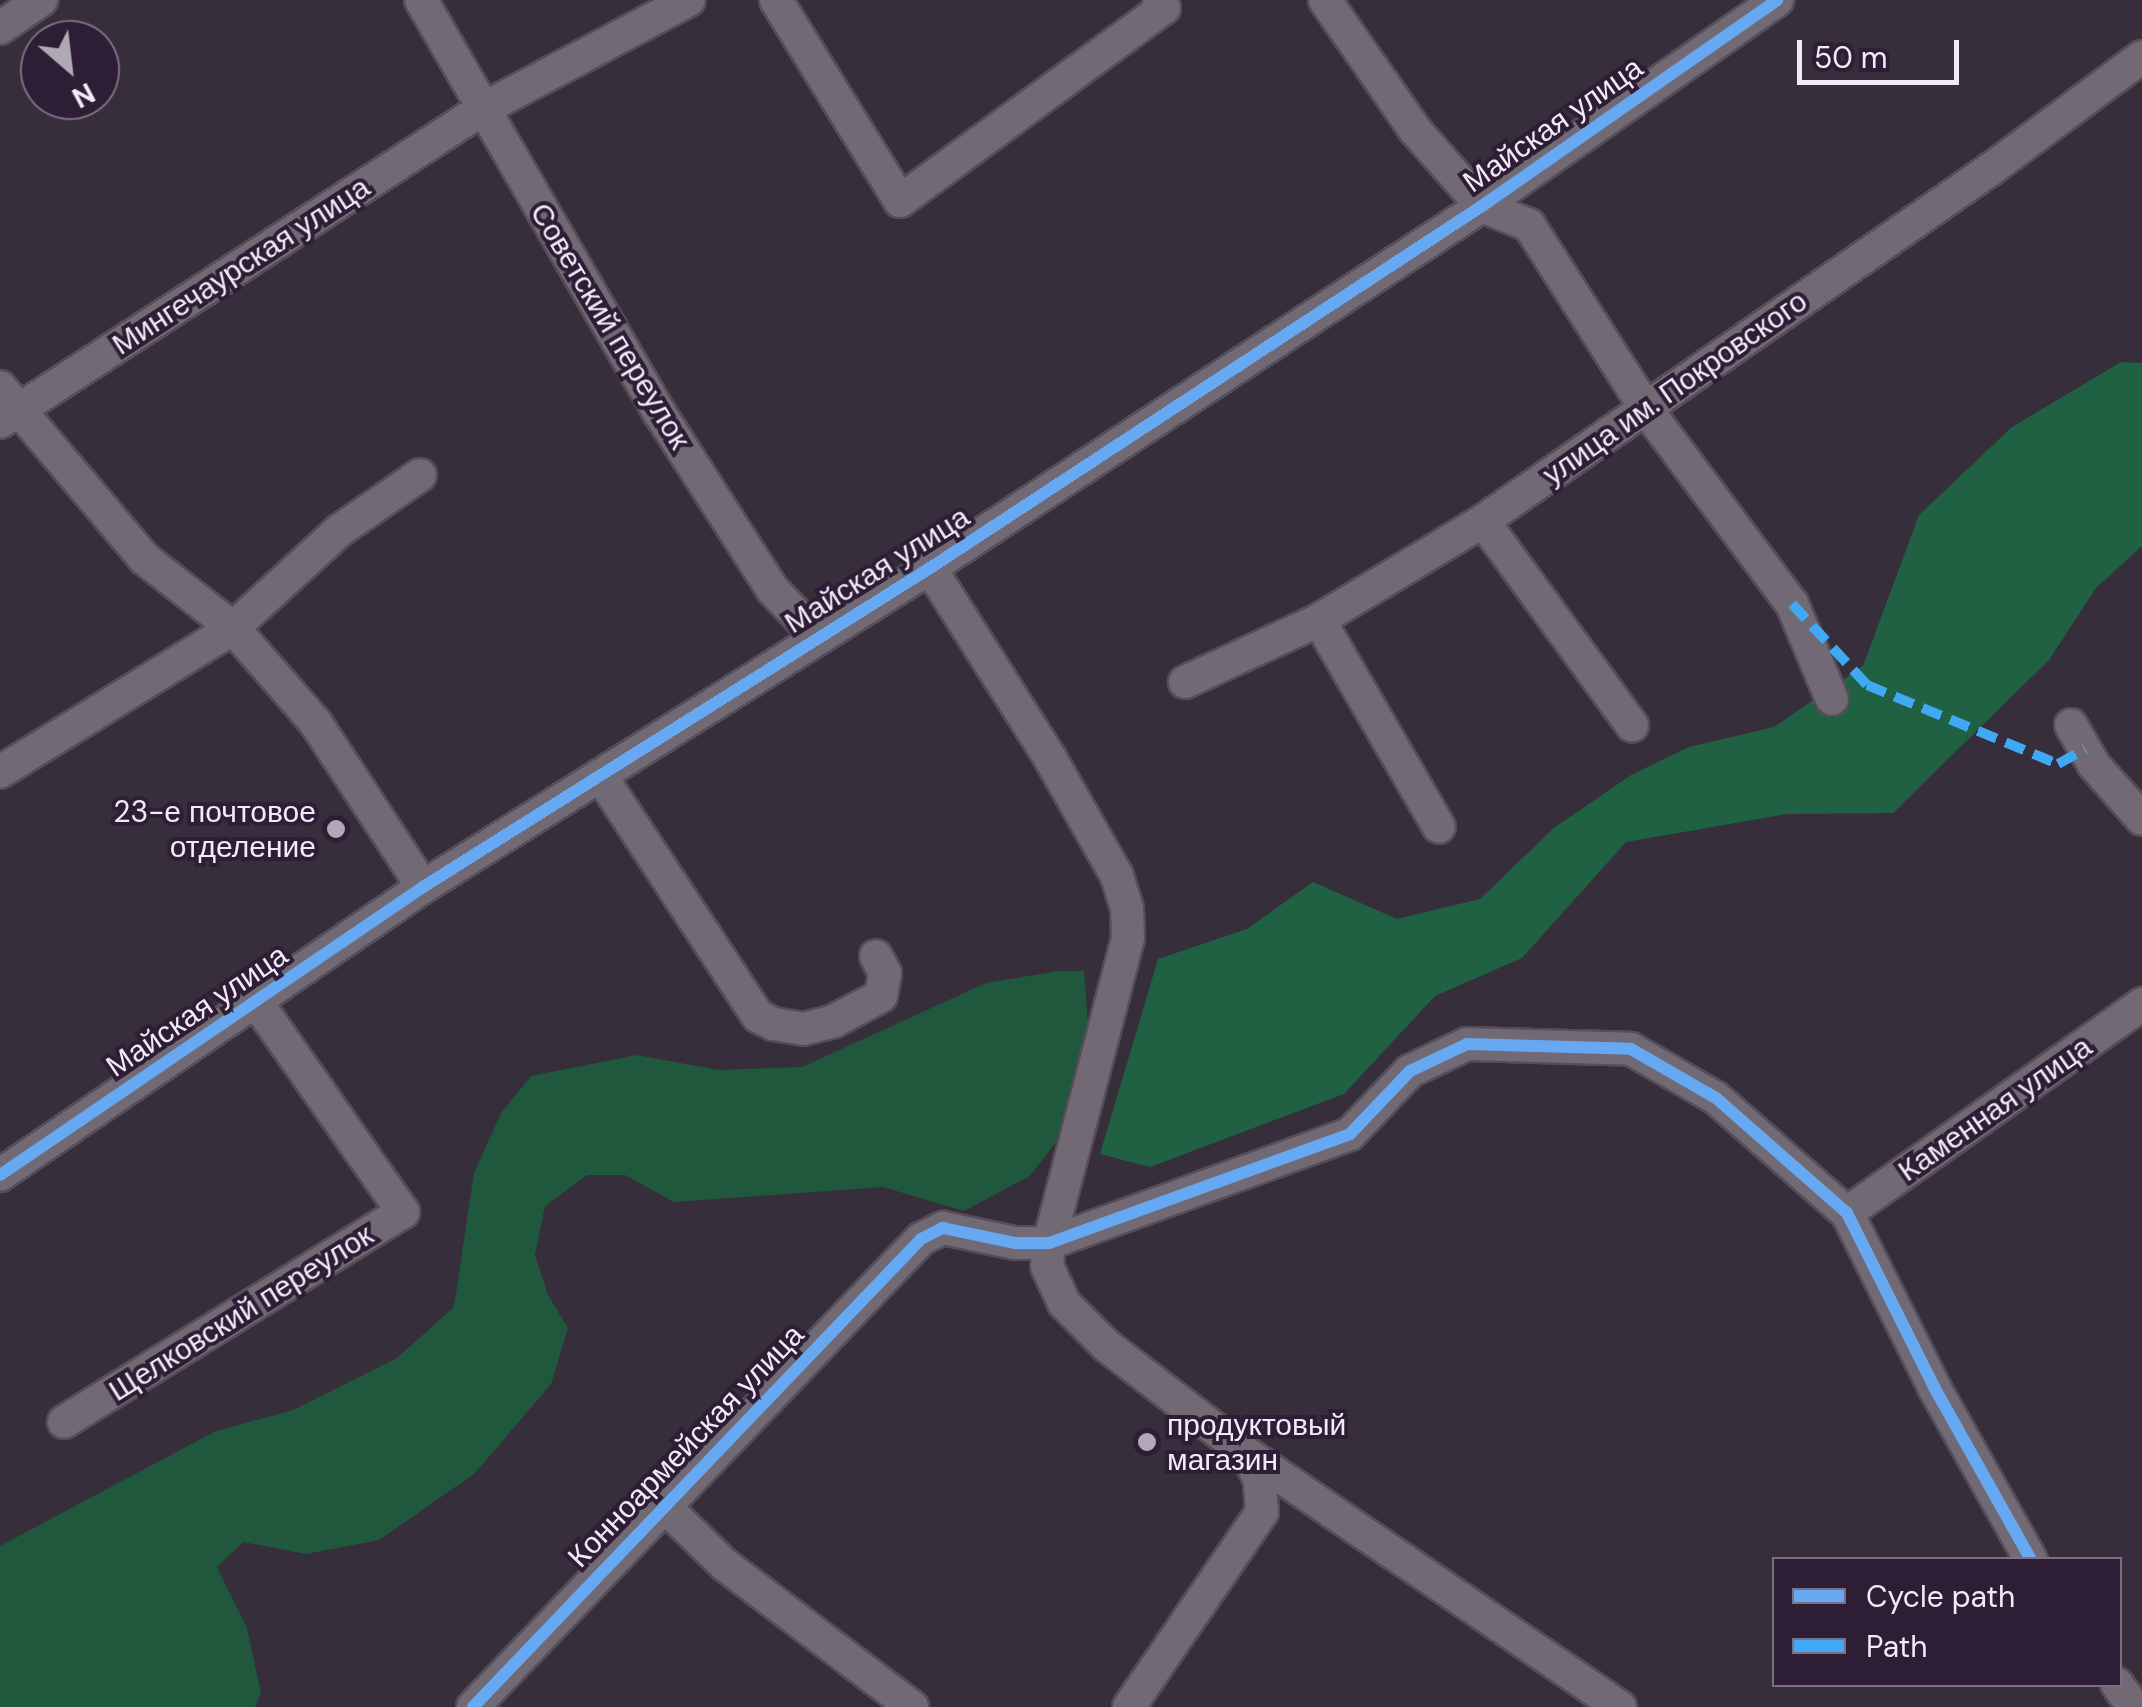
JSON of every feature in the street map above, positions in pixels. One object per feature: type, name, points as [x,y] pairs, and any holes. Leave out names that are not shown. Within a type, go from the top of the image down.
[{"type":"street","points":[[0,28],[41,0]]},
{"type":"street","name":"Советский переулок","points":[[421,0],[659,412],[772,589],[818,637]]},
{"type":"street","name":"Мингечаурская улица","points":[[6,406],[482,110],[689,0]]},
{"type":"street","points":[[776,0],[900,201],[1164,8],[1159,0]]},
{"type":"street","points":[[1325,0],[1416,130],[1482,206],[1530,225],[1648,412],[1792,604],[1832,698]]},
{"type":"street","name":"Майская улица","points":[[0,1175],[423,887],[930,568],[1482,206],[1777,0]]},
{"type":"street","name":"улица им. Покровского","points":[[1185,682],[1319,620],[1482,521],[1648,412],[2142,58]]},
{"type":"street","points":[[6,406],[145,559],[233,628],[316,722],[423,887]]},
{"type":"street","points":[[0,772],[233,628],[340,530],[420,475]]},
{"type":"street","points":[[1482,521],[1632,726]]},
{"type":"street","points":[[930,568],[1050,758],[1117,876],[1127,909],[1128,938],[1049,1243],[1047,1266],[1064,1303],[1107,1346],[1246,1453],[1620,1707]]},
{"type":"street","points":[[1319,620],[1439,827]]},
{"type":"street","points":[[2070,725],[2094,765],[2142,818]]},
{"type":"street","points":[[600,775],[758,1016],[773,1024],[803,1029],[834,1020],[881,996],[885,973],[876,956]]},
{"type":"street","name":"Щелковский переулок","points":[[64,1422],[404,1212],[256,1001]]},
{"type":"street","name":"Каменная улица","points":[[1847,1213],[2142,1004]]},
{"type":"street","points":[[1049,1243],[1350,1134],[1410,1072],[1468,1044],[1631,1049],[1716,1098],[1847,1213],[1934,1387],[2030,1557]]},
{"type":"street","name":"Конноармейская улица","points":[[472,1707],[662,1504],[921,1239],[943,1228],[1014,1243],[1049,1243]]},
{"type":"street","points":[[1129,1707],[1262,1512],[1260,1480],[1246,1453]]},
{"type":"street","points":[[662,1504],[724,1565],[912,1707]]},
{"type":"green space","points":[[2121,362],[2142,363],[2142,546],[2096,588],[2049,660],[1893,813],[1787,814],[1626,842],[1522,958],[1435,996],[1344,1094],[1150,1167],[1100,1154],[1158,959],[1247,929],[1313,882],[1397,919],[1480,899],[1554,828],[1631,775],[1689,747],[1774,727],[1863,666],[1919,515],[2012,427]]},
{"type":"green space","points":[[1059,971],[1084,971],[1089,1034],[1056,1142],[1030,1176],[964,1211],[883,1187],[674,1202],[625,1175],[587,1175],[545,1206],[535,1255],[548,1295],[568,1328],[551,1384],[474,1474],[379,1540],[306,1554],[243,1542],[217,1567],[247,1628],[261,1693],[255,1707],[0,1707],[0,1546],[216,1431],[293,1410],[397,1358],[454,1307],[474,1173],[501,1113],[531,1076],[637,1055],[718,1070],[802,1067],[986,983]]},
{"type":"marked path","points":[[1792,604],[1867,685],[2058,764],[2085,749]]},
{"type":"cycle path","points":[[0,1175],[423,887],[930,568],[1482,206],[1777,0]]},
{"type":"cycle path","points":[[473,1707],[921,1239],[943,1228],[1015,1243],[1049,1243],[1350,1134],[1410,1071],[1467,1044],[1631,1049],[1716,1098],[1847,1213],[1934,1387],[2029,1557]]},
{"type":"place","name":"23-е почтовое отделение","points":[[336,829]]},
{"type":"place","name":"продуктовый магазин","points":[[1147,1442]]}]
